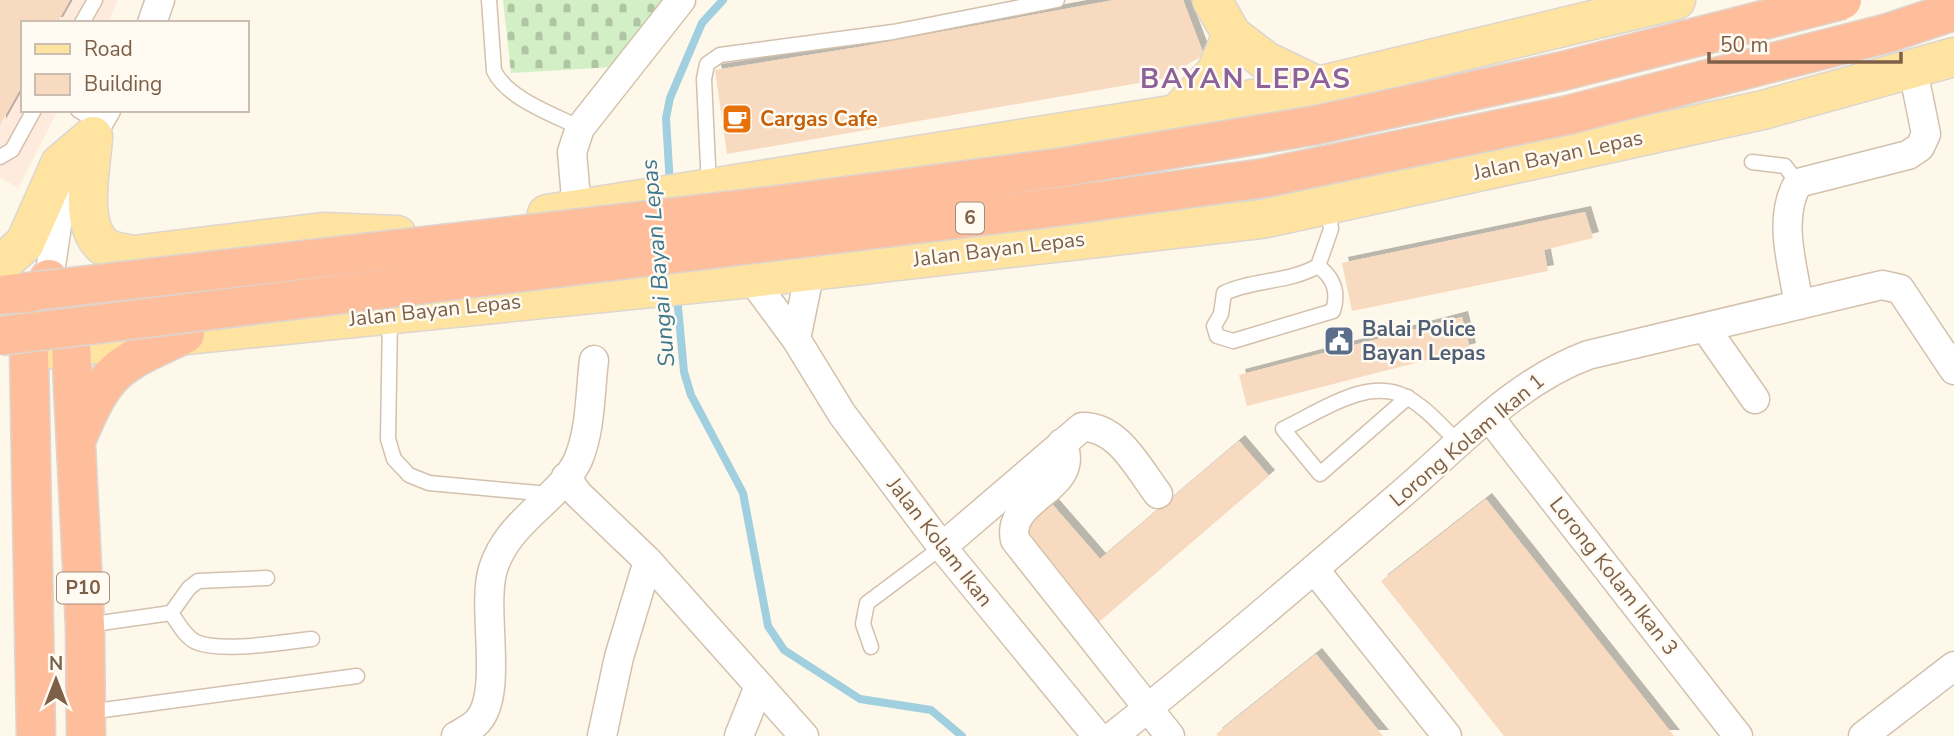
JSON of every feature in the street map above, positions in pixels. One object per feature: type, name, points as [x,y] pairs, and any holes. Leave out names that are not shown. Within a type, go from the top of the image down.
[{"type":"highway","name":"6","points":[[21,287],[755,208],[1064,167],[1329,122],[1563,71],[1842,0]]},
{"type":"highway","name":"Jalan Bayan Lepas","points":[[28,344],[1264,178],[1568,115],[1888,33],[1954,11]]},
{"type":"highway","name":"P10","points":[[21,287],[61,304],[28,344],[36,736]]},
{"type":"highway","points":[[76,440],[95,395],[113,372],[135,357],[185,334]]},
{"type":"highway","name":"P10","points":[[28,344],[76,440],[85,626],[86,724]]},
{"type":"highway","points":[[0,396],[13,410],[32,440]]},
{"type":"main road","points":[[1212,0],[1232,35],[1266,61],[1318,86]]},
{"type":"main road","points":[[21,287],[360,244],[397,235],[882,163],[1177,114],[1318,86],[1676,0]]},
{"type":"main road","points":[[1177,114],[1216,72],[1232,35]]},
{"type":"main road","name":"Jalan Bayan Lepas","points":[[28,344],[185,334],[677,286],[1262,219],[1763,110],[1954,57]]},
{"type":"main road","points":[[94,120],[88,192],[90,225],[96,238],[108,249],[133,255],[323,232],[397,235]]},
{"type":"main road","points":[[0,265],[25,243],[60,164],[94,120]]},
{"type":"main road","points":[[940,154],[926,187],[925,215],[930,232],[952,255]]},
{"type":"main road","points":[[882,163],[897,175],[908,199],[906,230],[893,261]]},
{"type":"street","points":[[153,21],[160,0]]},
{"type":"street","points":[[577,210],[572,152],[580,128],[681,0]]},
{"type":"street","points":[[1800,305],[1786,222],[1790,195],[1798,183],[1908,155],[1920,147],[1926,134],[1913,70]]},
{"type":"street","points":[[21,287],[94,120]]},
{"type":"street","points":[[796,339],[810,271]]},
{"type":"street","name":"Jalan Kolam Ikan","points":[[751,278],[796,339],[842,414],[942,547],[1097,736]]},
{"type":"street","name":"Lorong Kolam Ikan 1","points":[[1113,736],[1314,569],[1489,417],[1535,380],[1558,366],[1588,355],[1882,285],[1900,289],[1954,370]]},
{"type":"street","points":[[1706,329],[1755,399]]},
{"type":"street","points":[[456,736],[478,722],[490,693],[489,592],[500,552],[512,533],[577,462],[584,443],[594,360]]},
{"type":"street","name":"Lorong Kolam Ikan 3","points":[[1489,417],[1738,736]]},
{"type":"street","points":[[942,547],[1082,427],[1093,427],[1111,433],[1158,494]]},
{"type":"street","points":[[1062,443],[1067,454],[1063,471],[1017,517],[1013,523],[1015,540],[1170,736]]},
{"type":"street","points":[[557,486],[578,494],[649,561],[804,736]]},
{"type":"street","points":[[602,736],[619,657],[649,561]]},
{"type":"street","points":[[1314,569],[1447,736]]},
{"type":"street","points":[[1863,736],[1954,666]]},
{"type":"street","points":[[739,736],[759,686]]},
{"type":"lane","points":[[83,21],[95,0]]},
{"type":"lane","points":[[489,0],[494,71],[499,81],[516,94],[580,128]]},
{"type":"lane","points":[[683,193],[708,64],[720,55],[893,32],[1057,0]]},
{"type":"lane","points":[[0,157],[12,150],[33,112]]},
{"type":"lane","points":[[1752,162],[1785,166],[1798,183]]},
{"type":"lane","points":[[1318,266],[1330,275],[1338,297],[1333,311],[1233,341],[1217,336],[1214,326],[1221,314],[1224,293],[1236,288],[1302,275],[1318,266],[1331,229],[1327,205]]},
{"type":"lane","points":[[390,315],[388,439],[394,459],[409,475],[429,483],[557,486]]},
{"type":"lane","points":[[1408,397],[1320,474],[1283,429],[1360,393],[1392,391],[1408,397],[1460,444]]},
{"type":"lane","points":[[871,647],[863,624],[867,603],[942,547]]},
{"type":"lane","points":[[85,626],[171,612],[189,588],[198,581],[267,578]]},
{"type":"lane","points":[[171,612],[183,631],[196,642],[223,646],[312,639]]},
{"type":"lane","points":[[86,724],[357,676]]},
{"type":"shaded area","points":[[0,0],[118,0],[109,21],[21,21],[21,112],[57,112],[18,188],[0,177]]},
{"type":"green space","points":[[503,0],[669,0],[614,67],[511,73]]},
{"type":"building","points":[[0,0],[70,0],[58,21],[21,21],[21,88],[0,125]]},
{"type":"building","points":[[1114,0],[1183,0],[1204,55],[1162,79],[727,154],[715,70],[859,47]]},
{"type":"building","points":[[1585,212],[1593,238],[1544,250],[1548,271],[1352,311],[1342,263]]},
{"type":"building","points":[[1462,317],[1470,349],[1247,406],[1239,375]]},
{"type":"building","points":[[1239,441],[1269,476],[1099,622],[1013,523],[1045,496],[1100,559]]},
{"type":"building","points":[[1486,499],[1674,736],[1504,736],[1381,581]]},
{"type":"building","points":[[1316,654],[1383,736],[1216,734]]},
{"type":"waterway","name":"Sungai Bayan Lepas","points":[[670,186],[666,118],[670,98],[702,23],[723,0]]},
{"type":"waterway","name":"Sungai Bayan Lepas","points":[[677,296],[684,372],[691,395],[743,493],[768,626],[784,650],[860,699],[931,710],[962,736]]},
{"type":"place","name":"Cargas Cafe","points":[[737,119]]},
{"type":"place","name":"Balai Police Bayan Lepas","points":[[1339,341]]},
{"type":"district","name":"BAYAN LEPAS","points":[[1246,79]]}]
